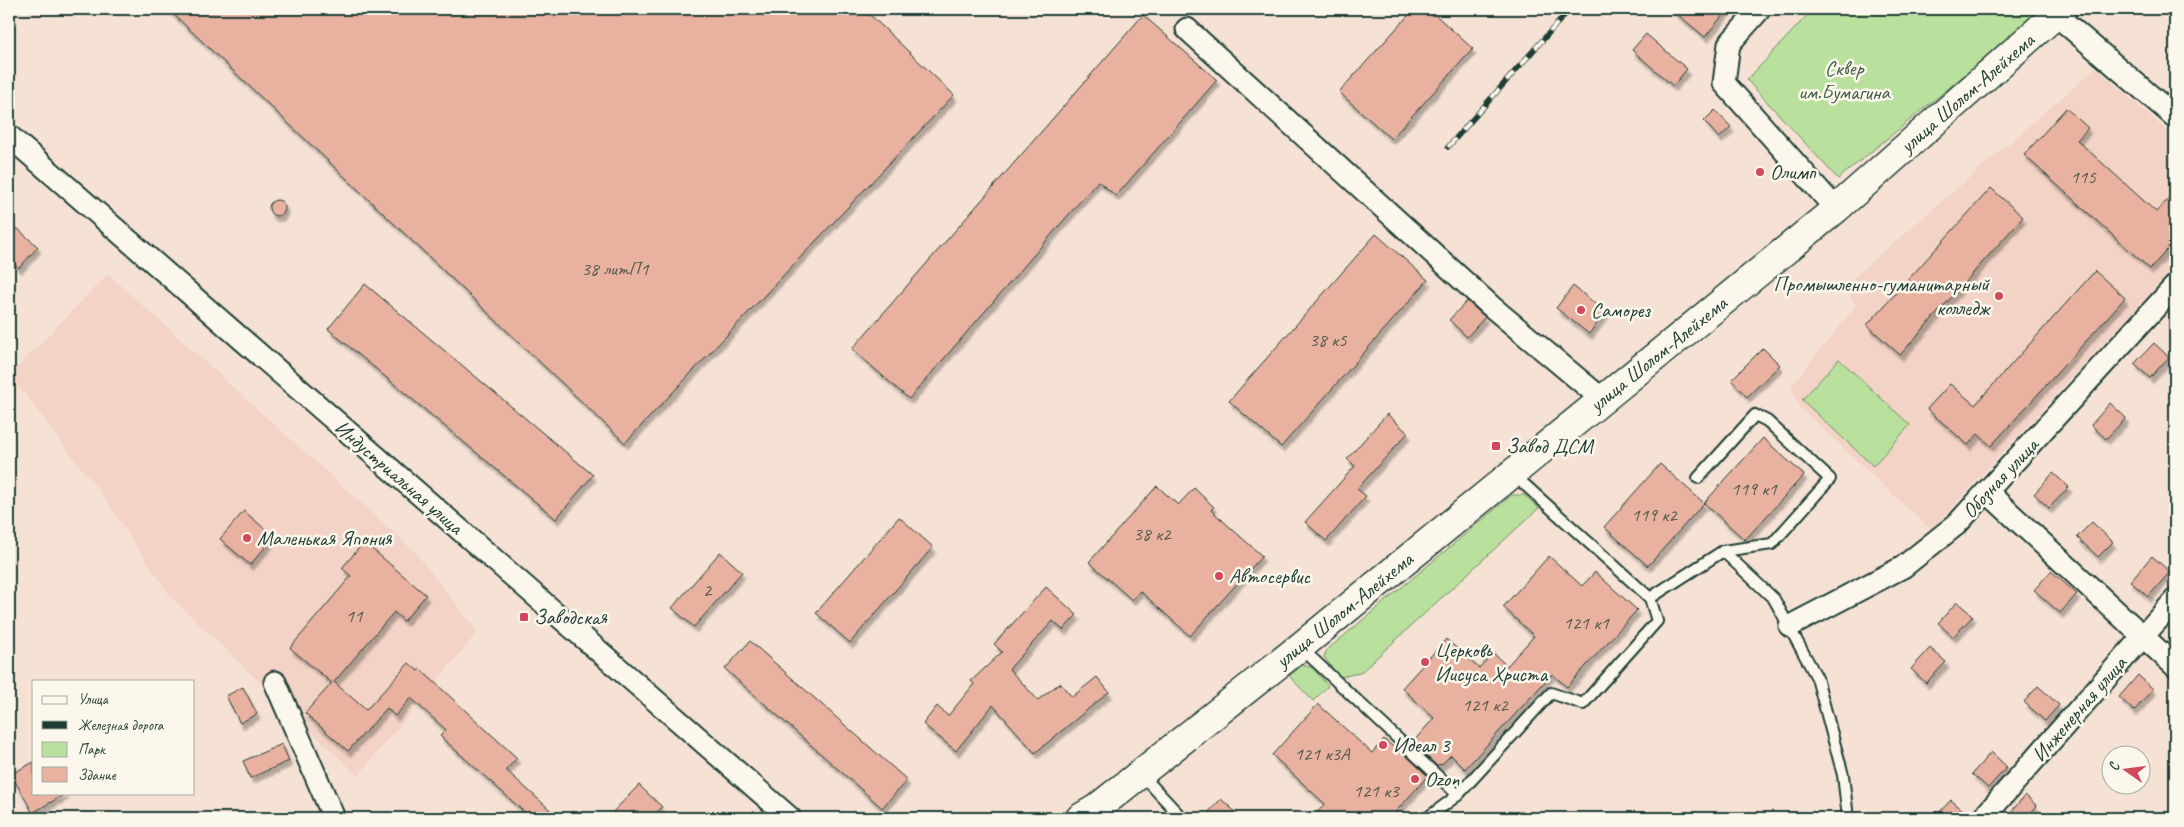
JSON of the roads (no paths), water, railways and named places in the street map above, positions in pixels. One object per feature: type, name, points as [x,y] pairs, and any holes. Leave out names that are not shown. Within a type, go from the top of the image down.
[{"type":"main road","name":"улица Шолом-Алейхема","points":[[1080,818],[1097,808],[1300,647],[1602,398],[1836,209],[2059,12]]},
{"type":"street","points":[[1760,9],[1729,44],[1724,83],[1836,209]]},
{"type":"street","points":[[2059,12],[2175,117]]},
{"type":"street","points":[[1187,29],[1492,308],[1602,398]]},
{"type":"street","name":"Индустриальная улица","points":[[10,138],[790,818]]},
{"type":"street","name":"Обозная улица","points":[[1790,626],[1903,567],[1957,524],[2175,286]]},
{"type":"street","points":[[1988,492],[2175,666]]},
{"type":"street","name":"Инженерная улица","points":[[1983,818],[2175,600]]},
{"type":"street","points":[[274,682],[334,818]]},
{"type":"lane","points":[[1650,598],[1723,551],[1772,544],[1830,479],[1767,421],[1755,415],[1698,478]]},
{"type":"lane","points":[[1427,818],[1458,795],[1551,693],[1584,704],[1657,620],[1650,598],[1512,472]]},
{"type":"lane","points":[[1723,551],[1774,599],[1817,678],[1843,775],[1848,818]]},
{"type":"lane","points":[[1300,647],[1458,795]]},
{"type":"lane","points":[[1140,773],[1182,818]]},
{"type":"railway","points":[[1448,147],[1570,9]]},
{"type":"place","name":"Олимп","points":[[1760,172]]},
{"type":"place","name":"Промышленно-гуманитарный колледж","points":[[1999,296]]},
{"type":"place","name":"Саморез","points":[[1581,310]]},
{"type":"place","name":"Завод ДСМ","points":[[1496,446]]},
{"type":"place","name":"Маленькая Япония","points":[[247,538]]},
{"type":"place","name":"Автосервис","points":[[1219,576]]},
{"type":"place","name":"Заводская","points":[[524,617]]},
{"type":"place","name":"Церковь Иисуса Христа","points":[[1425,662]]},
{"type":"place","name":"Идеал 3","points":[[1383,745]]},
{"type":"place","name":"Ozon","points":[[1415,779]]},
{"type":"park label","name":"Сквер им.Бумагина","points":[[1844,80]]}]
